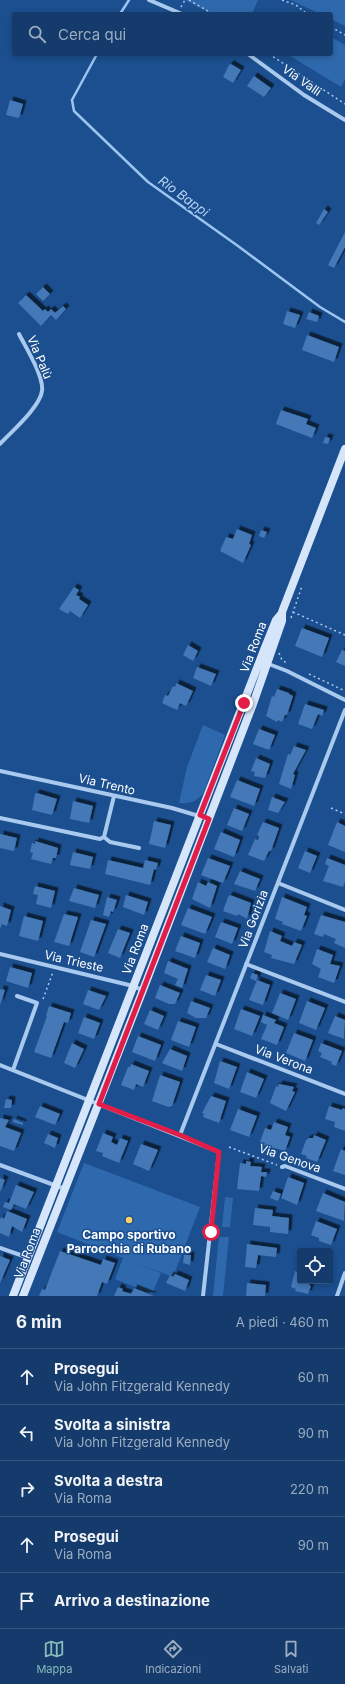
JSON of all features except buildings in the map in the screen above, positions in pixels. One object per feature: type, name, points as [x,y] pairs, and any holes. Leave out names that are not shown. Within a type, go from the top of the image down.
[{"type":"street","points":[[149,0],[177,12]]},
{"type":"street","name":"Via Valli","points":[[251,56],[304,95],[345,120]]},
{"type":"street","name":"Via Palù","points":[[0,444],[39,402],[42,391],[40,378],[19,334]]},
{"type":"street","name":"Via Roma","points":[[23,1296],[65,1189],[134,986],[200,815],[282,621],[283,610],[345,449]]},
{"type":"street","points":[[263,663],[287,671],[345,700]]},
{"type":"street","name":"Via Roma","points":[[13,1296],[56,1186],[143,990],[252,704],[263,663]]},
{"type":"street","name":"Via Gorizia","points":[[180,1135],[345,710]]},
{"type":"street","name":"Via Trento","points":[[0,771],[200,815],[209,819]]},
{"type":"street","points":[[104,837],[114,796]]},
{"type":"street","points":[[0,818],[100,839],[104,837]]},
{"type":"street","points":[[104,837],[110,842],[139,848]]},
{"type":"street","points":[[278,883],[345,910]]},
{"type":"street","name":"Via Trieste","points":[[0,954],[134,986],[143,990]]},
{"type":"street","points":[[246,964],[345,1002]]},
{"type":"street","points":[[13,1070],[37,1003],[17,996]]},
{"type":"street","name":"Via Verona","points":[[216,1044],[345,1094]]},
{"type":"street","points":[[0,1065],[180,1135],[219,1152],[203,1296]]},
{"type":"street","points":[[0,1165],[65,1189]]},
{"type":"street","name":"Via Genova","points":[[282,1167],[285,1166],[345,1189]]},
{"type":"street","points":[[0,1248],[37,1261]]},
{"type":"street","points":[[337,1296],[345,1273]]},
{"type":"path","points":[[180,8],[185,0]]},
{"type":"path","points":[[189,0],[210,12]]},
{"type":"path","points":[[282,0],[296,5],[305,12]]},
{"type":"path","points":[[333,28],[345,35]]},
{"type":"path","points":[[272,56],[345,104]]},
{"type":"path","points":[[290,619],[294,612],[303,583]]},
{"type":"path","points":[[283,610],[294,612],[345,635]]},
{"type":"path","points":[[278,651],[282,660],[290,664],[289,666]]},
{"type":"path","points":[[303,671],[345,691]]},
{"type":"path","points":[[331,808],[345,814]]},
{"type":"path","points":[[43,999],[54,967]]},
{"type":"path","name":"Via Genova","points":[[229,1147],[282,1167]]},
{"type":"shaded area","points":[[185,0],[258,0],[253,12],[208,12]]},
{"type":"shaded area","points":[[291,0],[345,0],[345,26],[333,20],[333,12],[316,12]]},
{"type":"shaded area","points":[[333,38],[345,45],[345,79],[341,87],[290,56],[333,56]]},
{"type":"shaded area","points":[[203,725],[225,735],[203,794],[192,802],[179,803],[187,767]]},
{"type":"shaded area","name":"Campo sportivo Parrocchia di Rubano","points":[[84,1163],[200,1207],[173,1277],[134,1262],[161,1273],[152,1294],[115,1279],[123,1258],[57,1232]]},
{"type":"shaded area","points":[[225,1197],[233,1198],[230,1227],[222,1227]]},
{"type":"shaded area","points":[[219,1237],[229,1237],[223,1296],[213,1296]]},
{"type":"waterway","name":"Rio Bappi","points":[[121,12],[129,0]]},
{"type":"waterway","name":"Rio Bappi","points":[[96,56],[72,100],[74,111],[148,182],[320,307],[345,322]]},
{"type":"place","name":"Campo sportivo Parrocchia di Rubano","points":[[129,1220]]},
{"type":"route","points":[[211,1232],[219,1152],[180,1135],[99,1104],[209,819],[200,815],[244,703]]}]
